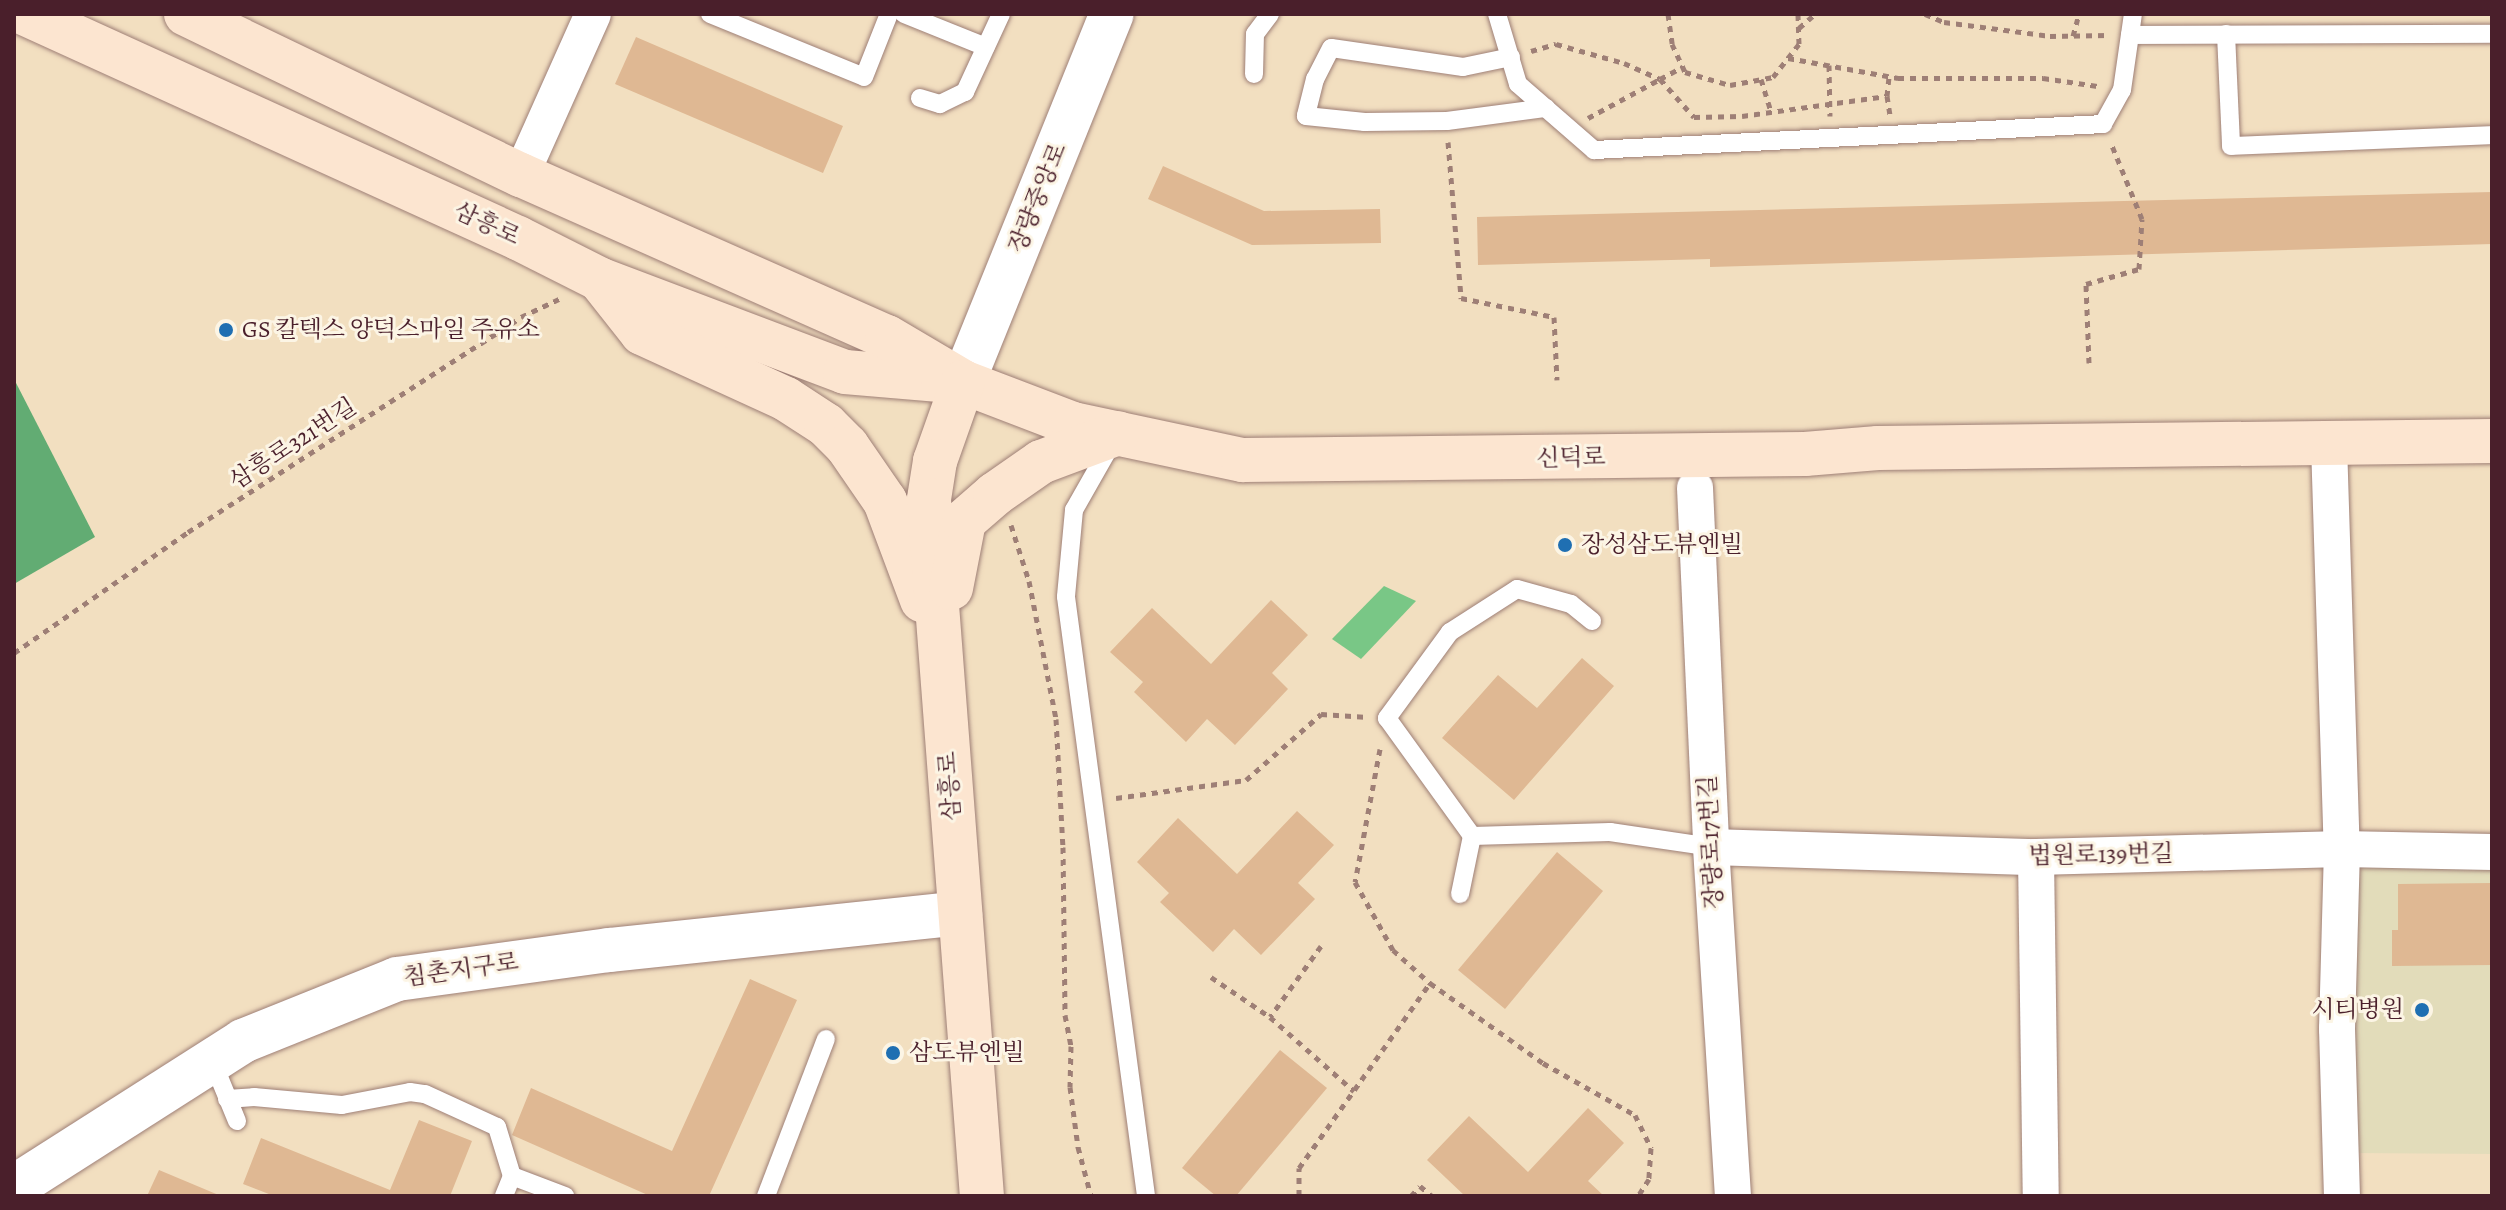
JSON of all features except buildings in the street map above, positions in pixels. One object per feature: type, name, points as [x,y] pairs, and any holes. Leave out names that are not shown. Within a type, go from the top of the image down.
[{"type":"main road","name":"삼흥로","points":[[26,14],[518,238],[599,279],[845,372],[963,382],[935,461],[929,500],[982,1196]]},
{"type":"main road","points":[[186,14],[521,175],[887,337],[963,382]]},
{"type":"main road","points":[[599,279],[642,333],[786,399],[826,425],[847,446],[885,501],[939,645]]},
{"type":"main road","name":"신덕로","points":[[963,382],[1073,424],[1243,460],[1805,454],[1878,448],[2191,447],[2492,441]]},
{"type":"main road","points":[[939,645],[964,521],[995,494],[1041,462],[1118,433]]},
{"type":"street","points":[[521,175],[593,14]]},
{"type":"street","name":"장량중앙로","points":[[963,382],[1112,14]]},
{"type":"street","points":[[2329,444],[2342,849],[2337,1029],[2342,1196]]},
{"type":"street","name":"장량로17번길","points":[[1695,488],[1711,847],[1733,1196]]},
{"type":"street","name":"법원로139번길","points":[[1711,847],[2036,857],[2342,849],[2492,852]]},
{"type":"street","points":[[2036,857],[2041,1196]]},
{"type":"street","name":"침촌지구로","points":[[14,1187],[220,1080],[243,1041],[397,979],[609,950],[960,913]]},
{"type":"lane","points":[[710,14],[864,77],[889,14]]},
{"type":"lane","points":[[904,14],[986,47]]},
{"type":"lane","points":[[920,98],[940,104],[965,92],[1001,14]]},
{"type":"lane","points":[[1254,74],[1255,34],[1270,14]]},
{"type":"lane","points":[[1497,14],[1518,84],[1594,150],[2103,124],[2122,90],[2133,14]]},
{"type":"lane","points":[[2226,34],[2231,146],[2492,135]]},
{"type":"lane","points":[[2130,35],[2492,34]]},
{"type":"lane","points":[[1511,57],[1463,67],[1331,48],[1315,79],[1306,116],[1365,122],[1447,121],[1546,108]]},
{"type":"lane","points":[[1118,433],[1074,510],[1066,597],[1146,1196]]},
{"type":"lane","points":[[1460,894],[1472,836],[1387,718],[1450,632],[1517,589],[1571,604],[1592,621]]},
{"type":"lane","points":[[1472,836],[1610,832],[1711,847]]},
{"type":"lane","points":[[766,1196],[826,1039]]},
{"type":"lane","points":[[220,1080],[237,1121]]},
{"type":"lane","points":[[220,1080],[254,1097],[342,1105],[410,1092],[425,1094],[497,1127],[512,1176],[504,1196]]},
{"type":"lane","points":[[512,1176],[565,1196]]},
{"type":"path","points":[[1668,14],[1672,44],[1685,72],[1730,85],[1773,77],[1799,44],[1798,14]]},
{"type":"path","points":[[1799,29],[1815,14]]},
{"type":"path","points":[[1925,14],[1944,22],[2050,36],[2130,35]]},
{"type":"path","points":[[2073,36],[2079,14]]},
{"type":"path","points":[[1511,57],[1556,44],[1624,63],[1660,79],[1694,117],[1771,113],[1887,96],[1889,76]]},
{"type":"path","points":[[1788,58],[1889,76],[2043,78],[2122,90]]},
{"type":"path","points":[[1829,65],[1830,138]]},
{"type":"path","points":[[1569,128],[1683,67]]},
{"type":"path","points":[[1761,79],[1771,113]]},
{"type":"path","points":[[1447,121],[1461,298],[1554,317],[1557,380]]},
{"type":"path","points":[[2089,363],[2086,284],[2139,269],[2142,219],[2103,124]]},
{"type":"path","name":"삼흥로321번길","points":[[14,653],[188,532],[521,317],[599,279]]},
{"type":"path","points":[[1007,513],[1029,581],[1056,719],[1064,859],[1065,1015],[1071,1046],[1070,1087],[1078,1147],[1091,1196]]},
{"type":"path","points":[[1094,801],[1246,780],[1321,714],[1387,718],[1355,882],[1393,950],[1430,983],[1543,1063],[1635,1115],[1651,1148],[1649,1179],[1638,1196]]},
{"type":"path","points":[[1270,1017],[1321,946]]},
{"type":"path","points":[[1211,977],[1270,1017],[1354,1091]]},
{"type":"path","points":[[1300,1195],[1299,1168],[1430,983]]},
{"type":"path","points":[[1411,1196],[1420,1186],[1432,1196]]},
{"type":"shaded area","name":"시티병원","points":[[2354,865],[2492,866],[2492,1154],[2351,1153]]},
{"type":"green space","points":[[14,379],[95,537],[14,584]]},
{"type":"green space","points":[[1384,586],[1416,601],[1361,659],[1332,639]]},
{"type":"place","name":"GS 칼텍스 양덕스마일 주유소","points":[[226,330]]},
{"type":"place","name":"장성삼도뷰엔빌","points":[[1565,545]]},
{"type":"place","name":"시티병원","points":[[2422,1010]]},
{"type":"place","name":"삼도뷰엔빌","points":[[893,1053]]}]
